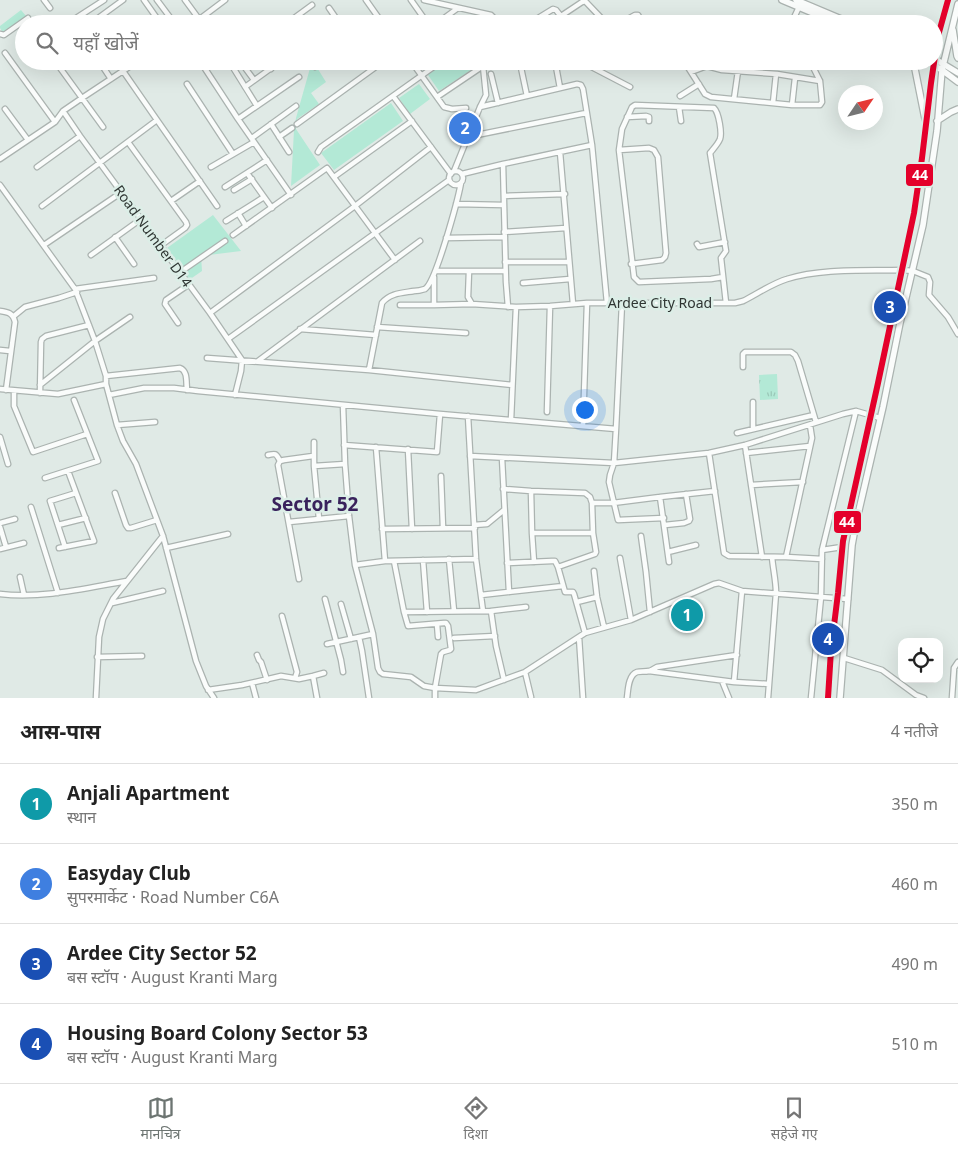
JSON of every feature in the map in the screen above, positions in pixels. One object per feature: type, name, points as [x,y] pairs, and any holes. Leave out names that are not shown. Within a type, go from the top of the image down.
[{"type":"main road","points":[[782,0],[818,15]]},
{"type":"main road","points":[[796,0],[832,15]]},
{"type":"main road","points":[[943,18],[948,0]]},
{"type":"main road","points":[[943,63],[958,4]]},
{"type":"main road","points":[[952,26],[956,56],[958,58]]},
{"type":"main road","points":[[943,67],[958,73]]},
{"type":"main road","points":[[943,68],[958,82]]},
{"type":"main road","points":[[915,70],[926,126]]},
{"type":"main road","points":[[828,698],[842,548],[914,213],[932,70]]},
{"type":"main road","points":[[840,698],[853,537],[923,225],[937,122],[942,70]]},
{"type":"main road","points":[[937,122],[958,109]]},
{"type":"street","points":[[44,0],[50,8]]},
{"type":"street","points":[[81,15],[104,0]]},
{"type":"street","points":[[102,15],[123,0]]},
{"type":"street","points":[[144,0],[155,15]]},
{"type":"street","points":[[157,0],[168,15]]},
{"type":"street","points":[[185,0],[196,15]]},
{"type":"street","points":[[204,15],[225,0]]},
{"type":"street","points":[[411,0],[422,15]]},
{"type":"street","points":[[424,0],[491,15]]},
{"type":"street","points":[[368,1],[376,15]]},
{"type":"street","points":[[562,15],[585,1],[598,15]]},
{"type":"street","points":[[298,15],[312,5]]},
{"type":"street","points":[[795,15],[799,7]]},
{"type":"street","points":[[329,8],[334,15]]},
{"type":"street","points":[[448,15],[458,8]]},
{"type":"street","points":[[543,15],[553,9],[560,15]]},
{"type":"street","points":[[0,34],[4,35],[15,27]]},
{"type":"street","points":[[5,53],[15,67]]},
{"type":"street","points":[[17,70],[55,122]]},
{"type":"street","points":[[62,70],[103,127]]},
{"type":"street","points":[[105,70],[111,79]]},
{"type":"street","points":[[0,158],[55,122],[64,111],[124,70],[217,206]]},
{"type":"street","points":[[206,70],[291,195]]},
{"type":"street","points":[[235,70],[257,106]]},
{"type":"street","points":[[247,70],[254,80]]},
{"type":"street","points":[[245,87],[269,70]]},
{"type":"street","points":[[297,124],[372,70]]},
{"type":"street","points":[[417,70],[444,107],[452,109],[466,108]]},
{"type":"street","points":[[318,152],[321,147],[429,70]]},
{"type":"street","points":[[437,98],[477,70]]},
{"type":"street","points":[[228,339],[450,180],[486,95],[483,70]]},
{"type":"street","points":[[521,70],[527,96]]},
{"type":"street","points":[[557,70],[560,88]]},
{"type":"street","points":[[602,70],[630,87]]},
{"type":"street","points":[[696,70],[691,72],[708,96],[792,105],[822,104],[820,81],[814,70]]},
{"type":"street","points":[[722,70],[776,74],[820,81]]},
{"type":"street","points":[[734,99],[738,71]]},
{"type":"street","points":[[491,74],[498,103]]},
{"type":"street","points":[[774,103],[776,74]]},
{"type":"street","points":[[238,119],[299,77]]},
{"type":"street","points":[[792,105],[795,78]]},
{"type":"street","points":[[187,84],[234,154]]},
{"type":"street","points":[[480,107],[577,84],[581,85],[592,146],[607,303]]},
{"type":"street","points":[[680,96],[698,84]]},
{"type":"street","points":[[393,96],[453,173]]},
{"type":"street","points":[[723,277],[639,282],[634,277],[619,150],[622,129],[632,107],[637,105],[714,108],[718,112],[721,137],[710,153],[726,251],[721,258],[726,303]]},
{"type":"street","points":[[211,167],[234,154],[296,106]]},
{"type":"street","points":[[679,106],[681,121]]},
{"type":"street","points":[[5,108],[28,140]]},
{"type":"street","name":"Road Number D14","points":[[64,111],[80,136],[210,313],[242,360]]},
{"type":"street","points":[[467,137],[586,113]]},
{"type":"street","points":[[627,117],[646,116],[649,117],[649,121]]},
{"type":"street","points":[[42,206],[157,120]]},
{"type":"street","points":[[334,177],[412,121]]},
{"type":"street","points":[[271,124],[289,152]]},
{"type":"street","points":[[279,137],[292,128]]},
{"type":"street","points":[[37,167],[80,136]]},
{"type":"street","points":[[128,142],[186,222],[187,226],[185,228],[160,246]]},
{"type":"street","points":[[453,173],[459,172],[462,174],[592,146]]},
{"type":"street","points":[[210,313],[355,206],[431,147]]},
{"type":"street","points":[[619,150],[649,148],[654,150],[658,157],[666,253],[662,260],[632,264]]},
{"type":"street","points":[[560,152],[573,304]]},
{"type":"street","points":[[225,187],[267,160]]},
{"type":"street","points":[[503,164],[505,271],[508,306]]},
{"type":"street","points":[[233,235],[327,168],[395,260]]},
{"type":"street","points":[[247,172],[272,208]]},
{"type":"street","points":[[369,370],[382,303],[390,296],[424,289],[430,284],[456,204],[463,179],[462,174]]},
{"type":"street","points":[[234,190],[252,179]]},
{"type":"street","points":[[450,180],[452,184],[462,183]]},
{"type":"street","points":[[171,201],[200,181]]},
{"type":"street","points":[[0,184],[76,290],[106,376],[106,384],[117,425],[123,441],[136,464],[163,536],[196,661],[208,690],[214,698]]},
{"type":"street","points":[[44,245],[122,192]]},
{"type":"street","points":[[504,196],[565,194]]},
{"type":"street","points":[[226,221],[264,197]]},
{"type":"street","points":[[456,204],[504,205]]},
{"type":"street","points":[[238,213],[246,226]]},
{"type":"street","points":[[91,255],[141,219]]},
{"type":"street","points":[[446,238],[566,228]]},
{"type":"street","points":[[115,237],[134,264]]},
{"type":"street","points":[[180,273],[225,241]]},
{"type":"street","points":[[258,361],[420,241]]},
{"type":"street","points":[[696,244],[699,247],[725,242]]},
{"type":"street","points":[[505,262],[569,262]]},
{"type":"street","name":"Ardee City Road","points":[[400,305],[472,304],[516,307],[586,303],[726,303],[743,301],[785,279],[820,272],[902,270],[912,272]]},
{"type":"street","points":[[469,271],[468,297],[472,304]]},
{"type":"street","points":[[435,273],[505,271]]},
{"type":"street","points":[[912,272],[928,277],[930,295],[948,317],[958,334]]},
{"type":"street","points":[[434,305],[435,273]]},
{"type":"street","points":[[14,316],[25,307],[59,298],[76,290],[154,278]]},
{"type":"street","points":[[523,283],[570,280]]},
{"type":"street","points":[[178,323],[165,304],[166,300],[188,284]]},
{"type":"street","points":[[582,426],[586,303]]},
{"type":"street","points":[[622,303],[614,463],[609,482],[613,503],[618,520],[664,518]]},
{"type":"street","points":[[547,412],[550,306]]},
{"type":"street","points":[[511,420],[516,307]]},
{"type":"street","points":[[0,311],[14,316]]},
{"type":"street","points":[[14,316],[15,322],[3,390],[58,394],[106,384]]},
{"type":"street","points":[[40,385],[95,341],[130,317]]},
{"type":"street","points":[[40,393],[42,339],[46,336],[89,325]]},
{"type":"street","points":[[377,327],[466,333]]},
{"type":"street","points":[[300,329],[376,335]]},
{"type":"street","points":[[0,350],[10,351]]},
{"type":"street","points":[[743,367],[743,354],[745,352],[791,352],[795,355],[816,422]]},
{"type":"street","points":[[207,358],[369,370],[512,385]]},
{"type":"street","points":[[235,395],[242,360]]},
{"type":"street","points":[[106,376],[180,368],[184,369],[186,374],[187,390]]},
{"type":"street","points":[[109,395],[144,388],[174,388],[616,429]]},
{"type":"street","points":[[14,391],[14,406],[33,452],[87,434]]},
{"type":"street","points":[[45,478],[98,460],[74,400]]},
{"type":"street","points":[[753,402],[753,429]]},
{"type":"street","points":[[343,405],[345,464],[355,565],[373,634],[378,668],[383,674],[411,677],[424,686],[434,688],[476,690],[525,672],[585,632],[631,620],[719,583],[742,591],[848,599]]},
{"type":"street","points":[[811,698],[821,597],[822,550],[856,411]]},
{"type":"street","points":[[470,456],[614,463],[709,453],[745,445],[856,411],[880,418]]},
{"type":"street","points":[[344,445],[437,452],[440,414]]},
{"type":"street","points":[[737,433],[814,415]]},
{"type":"street","points":[[468,416],[476,559],[483,611]]},
{"type":"street","points":[[117,425],[155,422]]},
{"type":"street","points":[[786,557],[812,438],[810,425]]},
{"type":"street","points":[[0,437],[8,464]]},
{"type":"street","points":[[314,442],[313,456],[319,519]]},
{"type":"street","points":[[745,445],[762,557]]},
{"type":"street","points":[[746,453],[810,446]]},
{"type":"street","points":[[376,447],[385,561]]},
{"type":"street","points":[[408,449],[412,529]]},
{"type":"street","points":[[709,453],[724,552],[729,556],[822,559]]},
{"type":"street","points":[[268,455],[277,455],[280,462],[278,464],[299,579]]},
{"type":"street","points":[[280,462],[313,456]]},
{"type":"street","points":[[502,458],[509,592]]},
{"type":"street","points":[[314,466],[345,464]]},
{"type":"street","points":[[68,471],[94,541],[62,548],[58,525],[50,501],[76,493]]},
{"type":"street","points":[[441,476],[443,528]]},
{"type":"street","points":[[751,485],[802,482]]},
{"type":"street","points":[[503,489],[585,493],[590,497],[596,552],[558,567]]},
{"type":"street","points":[[531,491],[534,562]]},
{"type":"street","points":[[592,503],[613,503],[715,491]]},
{"type":"street","points":[[114,493],[128,528],[157,520]]},
{"type":"street","points":[[665,525],[689,521],[686,494]]},
{"type":"street","points":[[660,497],[670,562]]},
{"type":"street","points":[[31,507],[58,593]]},
{"type":"street","points":[[382,530],[487,524],[504,510]]},
{"type":"street","points":[[289,522],[349,516]]},
{"type":"street","points":[[58,525],[86,518]]},
{"type":"street","points":[[6,547],[0,525],[15,520]]},
{"type":"street","points":[[532,533],[593,533]]},
{"type":"street","points":[[166,548],[228,534]]},
{"type":"street","points":[[96,698],[98,657],[103,619],[112,603],[163,536]]},
{"type":"street","points":[[641,536],[650,612]]},
{"type":"street","points":[[0,549],[24,543]]},
{"type":"street","points":[[668,552],[696,545]]},
{"type":"street","points":[[822,550],[842,548]]},
{"type":"street","points":[[768,698],[776,593],[772,557]]},
{"type":"street","points":[[620,558],[631,620]]},
{"type":"street","points":[[449,559],[454,611]]},
{"type":"street","points":[[355,565],[385,561],[476,559]]},
{"type":"street","points":[[423,560],[427,612]]},
{"type":"street","points":[[394,561],[408,626],[446,623],[448,626],[451,649],[441,654],[434,688],[435,698]]},
{"type":"street","points":[[507,563],[555,561],[566,593],[574,593],[585,632]]},
{"type":"street","points":[[594,571],[597,597],[604,627]]},
{"type":"street","points":[[20,577],[24,596]]},
{"type":"street","points":[[0,594],[24,596],[58,593],[128,581]]},
{"type":"street","points":[[481,595],[563,586]]},
{"type":"street","points":[[112,603],[163,591]]},
{"type":"street","points":[[734,682],[742,591]]},
{"type":"street","points":[[576,602],[597,597]]},
{"type":"street","points":[[325,599],[343,672]]},
{"type":"street","points":[[342,604],[351,639]]},
{"type":"street","points":[[404,612],[491,611],[526,608]]},
{"type":"street","points":[[491,611],[504,680]]},
{"type":"street","points":[[282,616],[297,672],[295,678]]},
{"type":"street","points":[[437,624],[438,637]]},
{"type":"street","points":[[327,644],[373,634]]},
{"type":"street","points":[[454,638],[495,636]]},
{"type":"street","points":[[359,637],[369,698]]},
{"type":"street","points":[[579,637],[583,698]]},
{"type":"street","points":[[257,655],[263,665],[267,680]]},
{"type":"street","points":[[649,671],[657,667],[737,655]]},
{"type":"street","points":[[98,657],[142,656]]},
{"type":"street","points":[[844,658],[882,670],[916,695],[924,698]]},
{"type":"street","points":[[952,698],[954,668],[958,662]]},
{"type":"street","points":[[627,698],[631,677],[637,672],[649,671],[722,681],[769,684]]},
{"type":"street","points":[[525,672],[531,697]]},
{"type":"street","points":[[208,690],[252,683],[280,676],[299,678],[324,673]]},
{"type":"street","points":[[313,676],[317,698]]},
{"type":"street","points":[[722,681],[729,698]]},
{"type":"street","points":[[252,683],[256,698]]},
{"type":"green space","points":[[21,10],[25,15],[15,15],[15,24],[3,33],[0,26]]},
{"type":"green space","points":[[309,70],[318,70],[326,82],[311,93],[319,104],[297,119],[296,129],[320,165],[291,186],[294,130]]},
{"type":"green space","points":[[434,70],[471,70],[439,91],[428,75]]},
{"type":"green space","points":[[419,84],[430,99],[410,114],[399,98]]},
{"type":"green space","points":[[391,103],[403,121],[334,170],[321,153]]},
{"type":"green space","points":[[213,215],[241,251],[201,256],[202,271],[189,280],[167,248]]},
{"type":"green space","points":[[777,374],[778,399],[760,400],[759,375]]},
{"type":"transit line","name":"44","points":[[943,18],[948,0]]},
{"type":"transit line","name":"44","points":[[828,698],[831,650],[843,541],[914,213],[933,70]]},
{"type":"place","name":"Easyday Club","points":[[465,128]]},
{"type":"place","name":"Ardee City Sector 52","points":[[890,307]]},
{"type":"place","name":"Anjali Apartment","points":[[687,615]]},
{"type":"place","name":"Housing Board Colony Sector 53","points":[[828,639]]},
{"type":"district","name":"Sector 52","points":[[315,504]]}]
